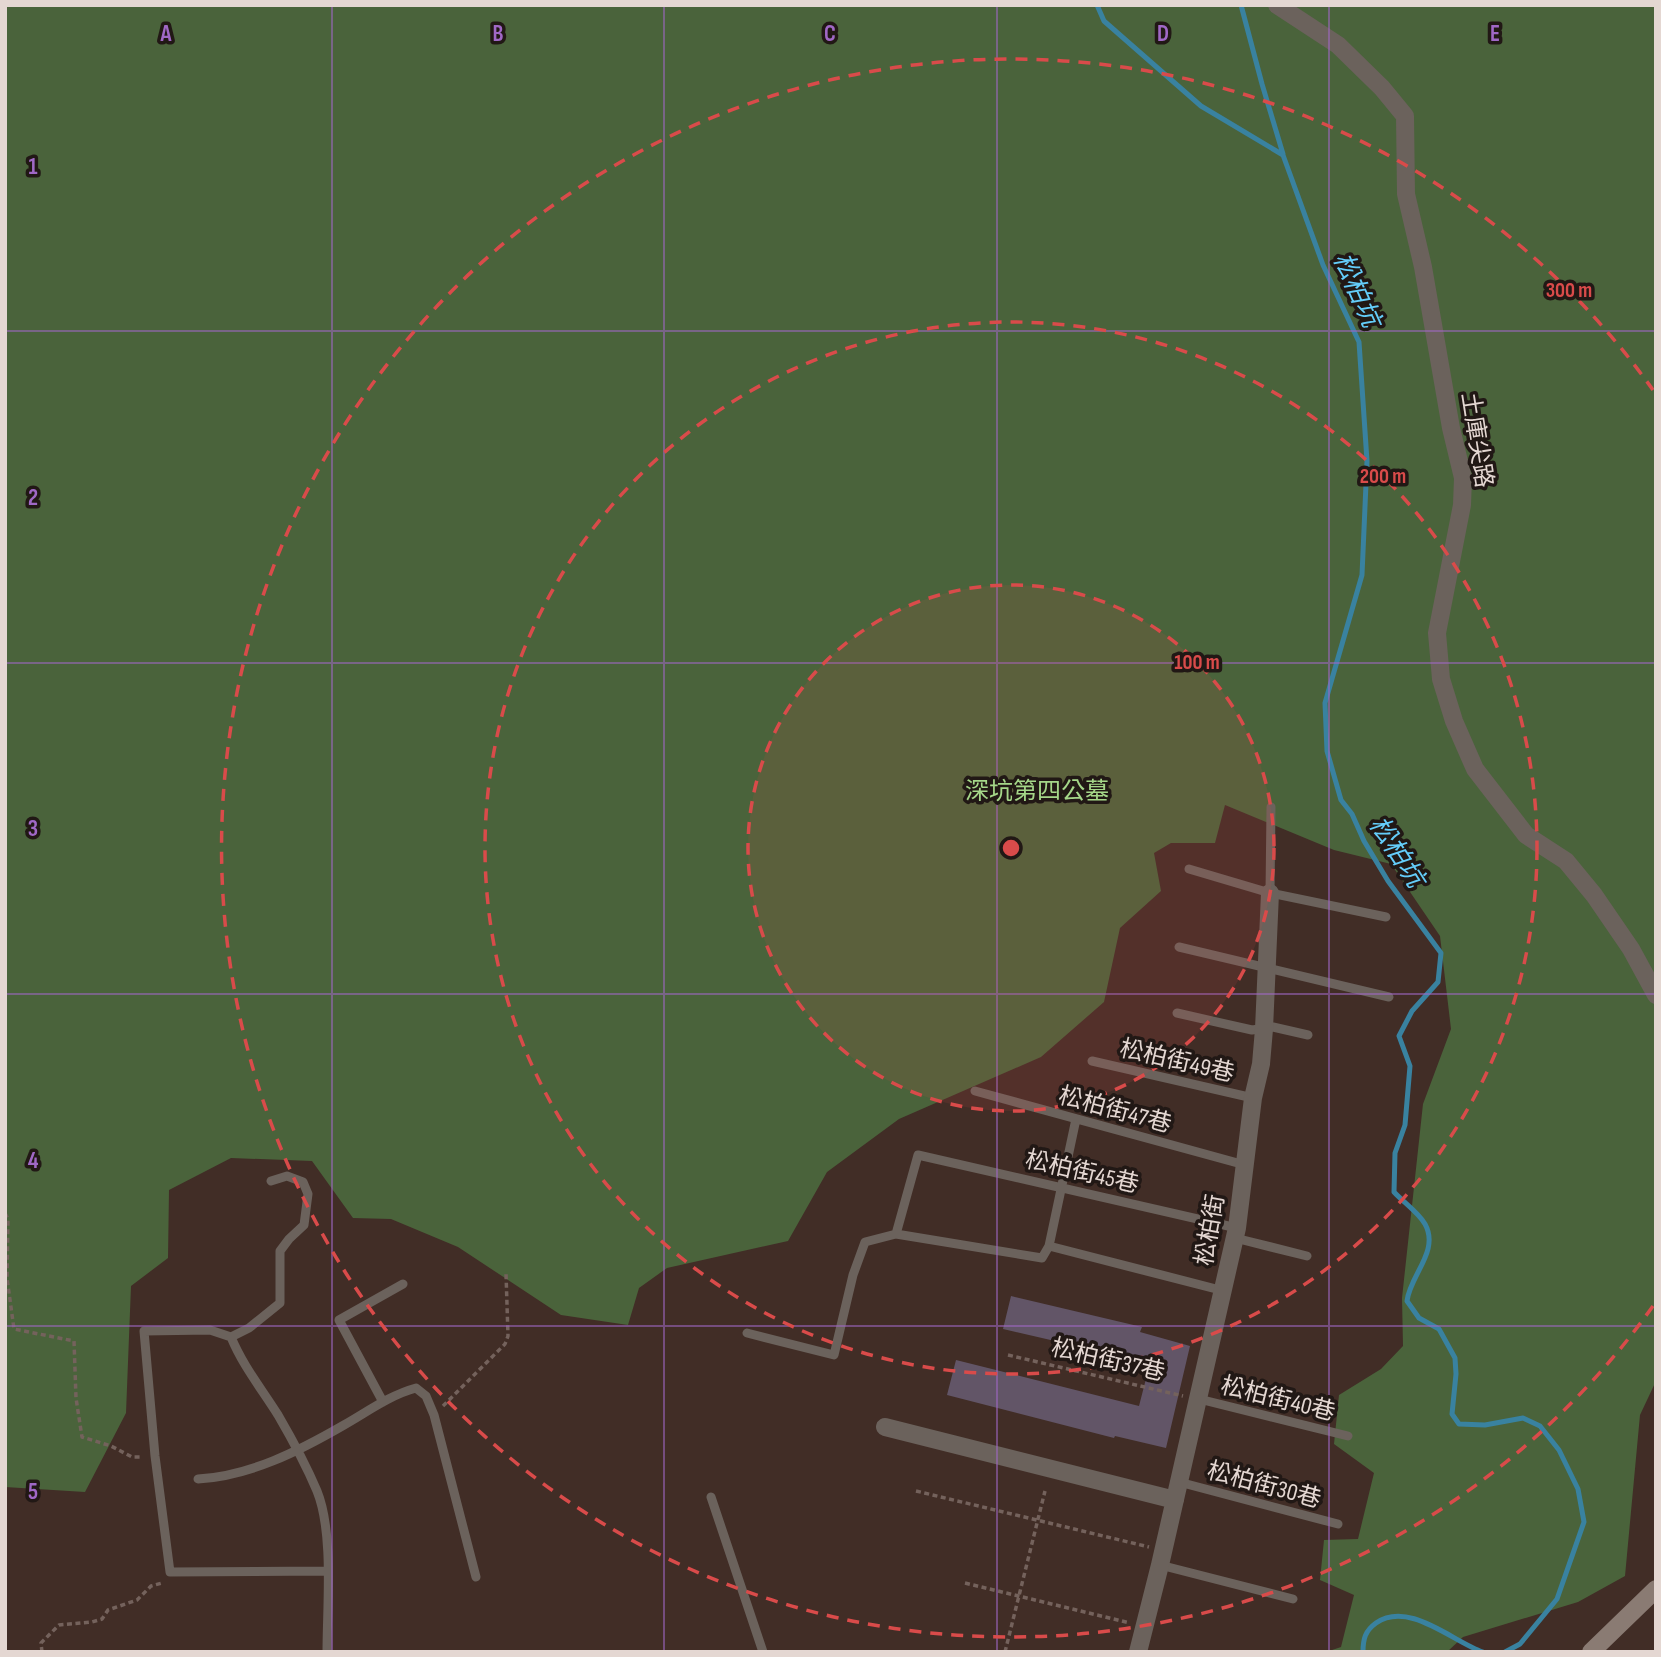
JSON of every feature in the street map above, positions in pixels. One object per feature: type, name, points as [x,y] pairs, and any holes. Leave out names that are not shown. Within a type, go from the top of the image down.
[{"type":"main road","points":[[1591,1652],[1656,1589]]},
{"type":"street","name":"土庫尖路","points":[[1277,5],[1338,45],[1382,88],[1405,116],[1406,194],[1423,267],[1451,428],[1463,478],[1462,505],[1437,633],[1441,680],[1454,721],[1475,769],[1526,835],[1566,861],[1594,895],[1631,949],[1656,995]]},
{"type":"street","name":"松柏街","points":[[1138,1652],[1236,1233],[1253,1098],[1261,1064],[1270,894]]},
{"type":"street","points":[[885,1427],[1175,1500]]},
{"type":"lane","name":"松柏街","points":[[1270,894],[1271,807]]},
{"type":"lane","points":[[1189,869],[1270,894],[1386,917]]},
{"type":"lane","points":[[1179,947],[1389,997]]},
{"type":"lane","points":[[1177,1013],[1252,1030],[1273,1027],[1308,1035]]},
{"type":"lane","name":"松柏街49巷","points":[[1092,1061],[1253,1098]]},
{"type":"lane","name":"松柏街47巷","points":[[975,1091],[1245,1165]]},
{"type":"lane","points":[[747,1333],[834,1355],[853,1276],[865,1242],[896,1234],[1042,1258],[1049,1246],[1076,1119]]},
{"type":"lane","name":"松柏街45巷","points":[[896,1234],[918,1155],[1062,1187],[1236,1233],[1307,1256]]},
{"type":"lane","points":[[271,1181],[287,1176],[303,1182],[308,1194],[304,1225],[289,1238],[280,1251],[280,1303],[249,1328],[231,1337],[210,1330],[144,1331],[155,1456],[170,1572],[327,1571]]},
{"type":"lane","points":[[1049,1246],[1224,1291]]},
{"type":"lane","points":[[383,1402],[338,1320],[403,1284]]},
{"type":"lane","points":[[231,1337],[241,1361],[298,1451],[318,1494],[326,1535],[327,1652]]},
{"type":"lane","points":[[198,1479],[221,1478],[298,1451],[383,1402],[416,1388],[426,1396],[434,1415],[476,1577]]},
{"type":"lane","name":"松柏街40巷","points":[[1199,1399],[1348,1436]]},
{"type":"lane","name":"松柏街30巷","points":[[1179,1482],[1338,1524]]},
{"type":"lane","points":[[711,1497],[763,1652]]},
{"type":"lane","points":[[1162,1558],[1293,1599]]},
{"type":"path","points":[[5,1213],[8,1219],[7,1278],[14,1329],[74,1341],[76,1398],[82,1437],[111,1446],[132,1457],[155,1456]]},
{"type":"path","points":[[434,1415],[505,1344],[508,1336],[506,1273]]},
{"type":"path","name":"松柏街37巷","points":[[1008,1355],[1199,1399]]},
{"type":"path","points":[[916,1491],[1038,1520],[1162,1558]]},
{"type":"path","points":[[1005,1652],[1045,1491]]},
{"type":"path","points":[[42,1652],[41,1643],[59,1625],[102,1619],[108,1610],[137,1600],[151,1586],[163,1583]]},
{"type":"path","points":[[965,1583],[1144,1626]]},
{"type":"green space","name":"深坑第四公墓","points":[[5,5],[1656,5],[1656,1381],[1640,1415],[1625,1576],[1578,1602],[1463,1637],[1447,1652],[1326,1652],[1341,1647],[1354,1595],[1320,1580],[1324,1540],[1358,1539],[1374,1473],[1334,1444],[1339,1395],[1381,1369],[1403,1346],[1402,1298],[1423,1104],[1451,1029],[1440,936],[1391,864],[1334,850],[1225,805],[1215,843],[1171,843],[1154,853],[1161,891],[1120,928],[1104,1002],[1041,1057],[899,1119],[827,1172],[788,1241],[667,1268],[639,1288],[628,1325],[561,1315],[458,1247],[391,1219],[353,1218],[312,1161],[231,1158],[169,1190],[168,1258],[131,1286],[126,1413],[85,1492],[5,1487]]},
{"type":"building","points":[[1011,1296],[1142,1327],[1140,1332],[1190,1346],[1166,1448],[1115,1436],[1114,1438],[947,1395],[956,1360],[1139,1406],[1150,1363],[1003,1329]]},
{"type":"waterway","name":"松柏坑","points":[[1097,5],[1104,21],[1201,106],[1283,155],[1323,265],[1359,342],[1367,461],[1362,575],[1325,703],[1327,751],[1341,800],[1352,814],[1364,841],[1388,881],[1441,953],[1438,982],[1412,1011],[1399,1036],[1410,1066],[1405,1125],[1395,1153],[1394,1192],[1422,1220],[1429,1234],[1427,1253],[1407,1301],[1419,1318],[1439,1329],[1455,1358],[1452,1414],[1459,1424],[1485,1425],[1523,1418],[1540,1426],[1559,1450],[1578,1489],[1584,1522],[1557,1599],[1520,1644],[1505,1652]]},
{"type":"waterway","points":[[1241,5],[1283,154]]},
{"type":"waterway","name":"松柏坑","points":[[1363,1652],[1365,1636],[1372,1626],[1389,1617],[1402,1616],[1431,1625],[1483,1652]]}]
